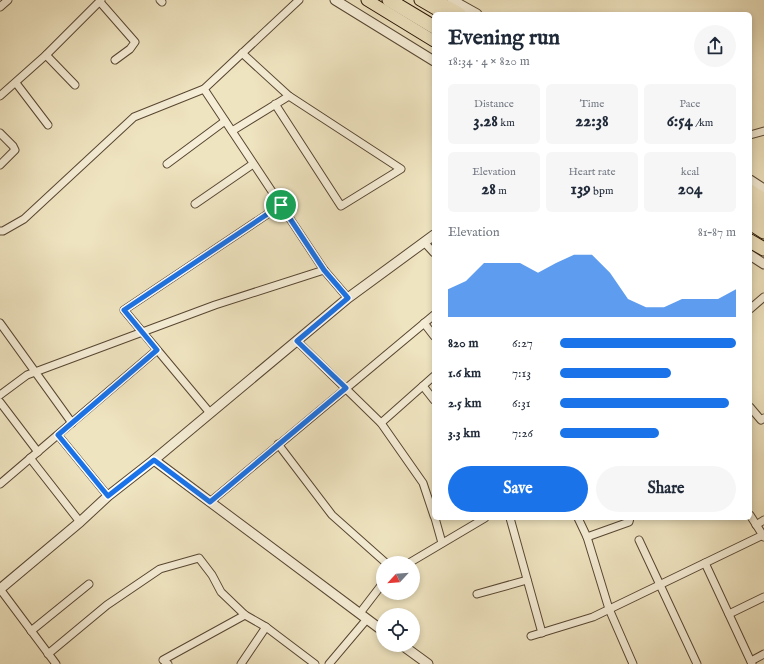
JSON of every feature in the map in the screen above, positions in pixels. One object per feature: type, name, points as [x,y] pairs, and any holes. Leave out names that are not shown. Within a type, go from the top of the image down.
[{"type":"highway","points":[[389,0],[432,27]]},
{"type":"highway","points":[[405,0],[432,17]]},
{"type":"highway","points":[[434,0],[455,12]]},
{"type":"highway","points":[[415,16],[432,35]]},
{"type":"highway","points":[[752,192],[764,200]]},
{"type":"highway","points":[[752,213],[764,220]]},
{"type":"highway","points":[[752,225],[764,232]]},
{"type":"highway","points":[[752,242],[764,249]]},
{"type":"main road","points":[[368,0],[432,40]]},
{"type":"main road","points":[[420,0],[441,12]]},
{"type":"main road","points":[[752,204],[764,212]]},
{"type":"main road","points":[[752,235],[764,242]]},
{"type":"street","points":[[0,7],[8,0]]},
{"type":"street","points":[[0,231],[3,231],[24,219],[134,117],[204,89],[299,0]]},
{"type":"street","points":[[334,0],[432,60]]},
{"type":"street","points":[[452,0],[473,12]]},
{"type":"street","points":[[0,96],[46,55],[100,1],[135,42],[130,49],[115,60]]},
{"type":"street","points":[[242,53],[289,96],[401,169],[342,206],[275,104]]},
{"type":"street","points":[[46,55],[75,85]]},
{"type":"street","points":[[16,82],[48,125]]},
{"type":"street","points":[[204,89],[324,270],[348,298]]},
{"type":"street","points":[[232,131],[289,96]]},
{"type":"street","points":[[167,164],[225,122]]},
{"type":"street","points":[[752,134],[764,131]]},
{"type":"street","points":[[0,133],[15,150],[0,165]]},
{"type":"street","points":[[195,204],[253,164]]},
{"type":"street","points":[[752,181],[764,189]]},
{"type":"street","points":[[210,413],[124,310],[281,205]]},
{"type":"street","points":[[56,664],[0,589],[80,522],[108,496],[154,460],[348,298],[432,236]]},
{"type":"street","points":[[424,242],[432,252]]},
{"type":"street","points":[[752,256],[764,264]]},
{"type":"street","points":[[0,395],[27,375],[34,372],[215,305],[324,270]]},
{"type":"street","points":[[752,307],[764,297]]},
{"type":"street","points":[[210,502],[432,317]]},
{"type":"street","points":[[0,323],[34,372],[72,422]]},
{"type":"street","points":[[424,323],[432,333]]},
{"type":"street","points":[[297,341],[381,422],[423,483],[432,511]]},
{"type":"street","points":[[0,484],[157,350]]},
{"type":"street","points":[[381,422],[432,378]]},
{"type":"street","points":[[423,386],[432,397]]},
{"type":"street","points":[[0,402],[38,452]]},
{"type":"street","points":[[752,409],[762,420],[764,418]]},
{"type":"street","points":[[58,435],[108,496]]},
{"type":"street","points":[[278,444],[332,515],[378,556]]},
{"type":"street","points":[[30,458],[80,522]]},
{"type":"street","points":[[154,460],[376,626]]},
{"type":"street","points":[[531,636],[594,617],[764,536],[752,517]]},
{"type":"street","points":[[435,520],[442,543]]},
{"type":"street","points":[[420,556],[482,520]]},
{"type":"street","points":[[511,520],[542,633]]},
{"type":"street","points":[[579,520],[587,537],[609,610],[633,664]]},
{"type":"street","points":[[587,537],[629,522],[630,520]]},
{"type":"street","points":[[756,524],[764,520]]},
{"type":"street","points":[[639,540],[697,664]]},
{"type":"street","points":[[48,654],[107,605],[160,568],[199,558],[212,575],[220,592],[246,615],[266,627],[315,664]]},
{"type":"street","points":[[705,563],[752,662],[764,654]]},
{"type":"street","points":[[477,594],[527,580]]},
{"type":"street","points":[[31,631],[89,584]]},
{"type":"street","points":[[330,664],[376,595]]},
{"type":"street","points":[[729,614],[764,597]]},
{"type":"street","points":[[168,664],[163,660],[246,615]]},
{"type":"street","points":[[240,664],[266,627]]},
{"type":"street","points":[[412,652],[428,664]]},
{"type":"route","points":[[281,205],[324,270],[348,298],[297,341],[346,388],[210,502],[154,460],[108,496],[58,435],[157,350],[124,310],[281,205]]}]
